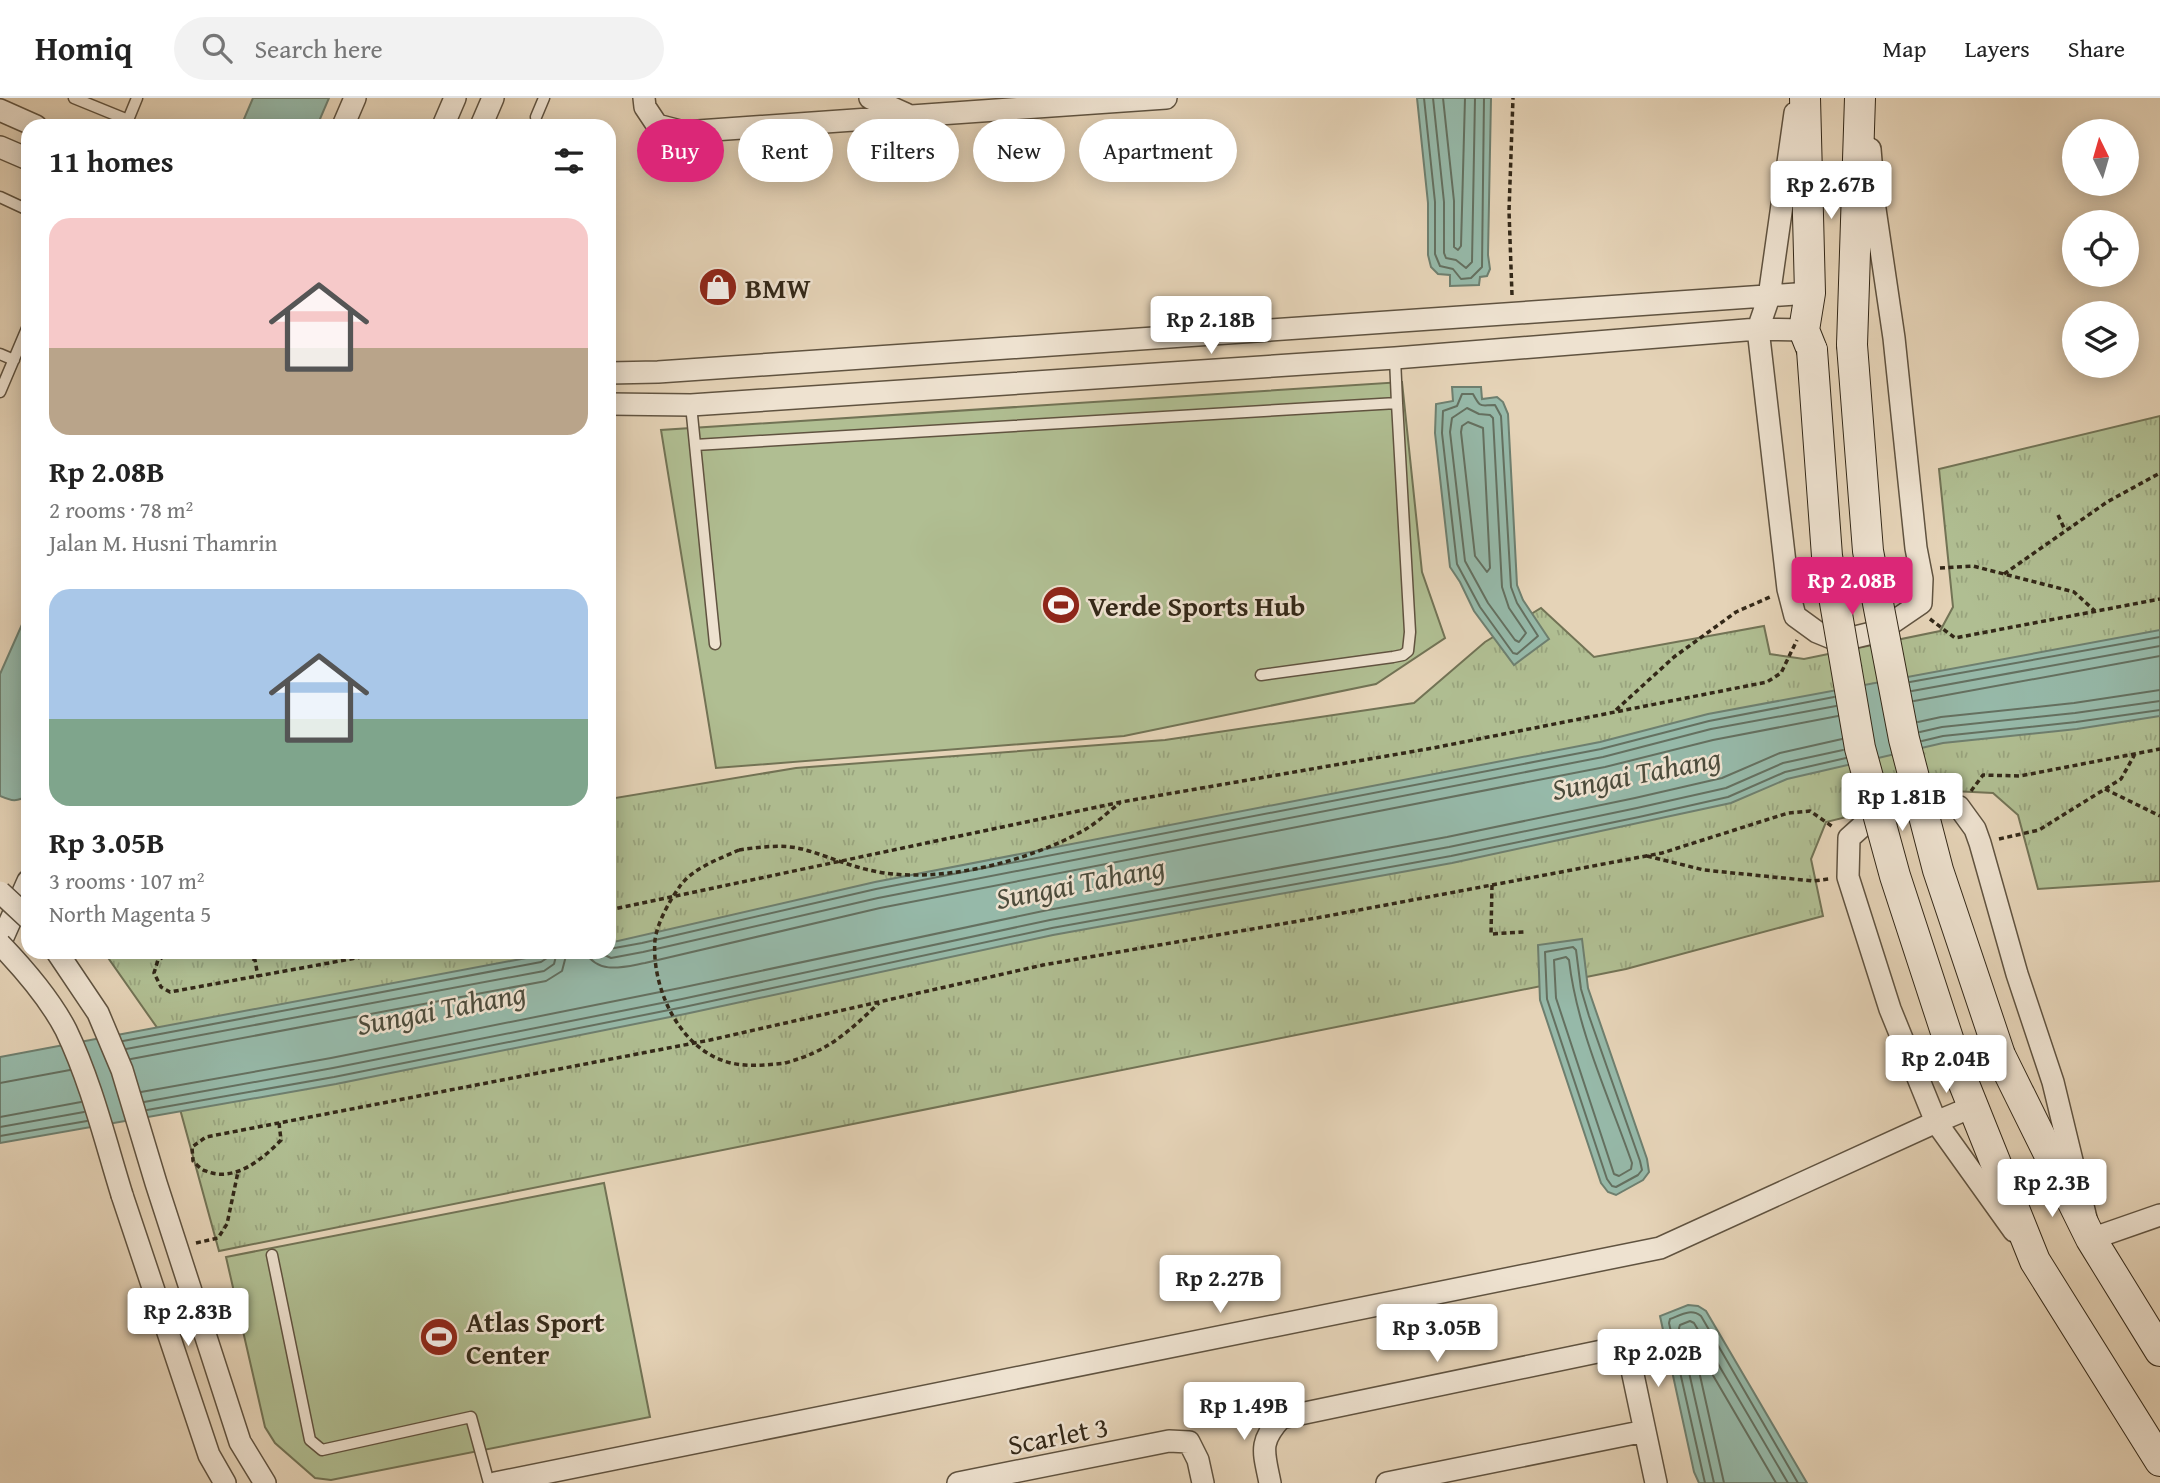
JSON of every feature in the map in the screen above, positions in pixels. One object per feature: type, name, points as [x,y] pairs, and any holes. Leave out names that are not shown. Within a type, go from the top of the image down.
[{"type":"main road","points":[[1805,98],[1810,293],[1808,340],[1827,556],[1860,748],[1895,876],[1958,1069],[2035,1261],[2160,1461]]},
{"type":"main road","points":[[1863,98],[1852,345],[1868,551],[1904,739],[1938,870],[2000,1055],[2091,1239],[2160,1352]]},
{"type":"street","points":[[346,119],[355,98]]},
{"type":"street","points":[[446,119],[455,98]]},
{"type":"street","points":[[484,119],[493,98]]},
{"type":"street","points":[[870,98],[910,116]]},
{"type":"street","points":[[644,102],[657,125],[684,132],[1167,98]]},
{"type":"street","points":[[1797,98],[1769,297],[1758,328],[1788,589],[1796,616],[1817,632],[1839,641],[1880,631],[1921,603],[1920,568],[1894,338],[1875,209],[1863,98]]},
{"type":"street","points":[[0,110],[21,119]]},
{"type":"street","points":[[0,147],[21,156]]},
{"type":"street","points":[[616,373],[1810,293]]},
{"type":"street","points":[[616,404],[691,405],[1395,358],[1758,328],[1808,340]]},
{"type":"street","points":[[2035,1261],[1936,1122],[1890,1009],[1848,877],[1849,838],[1869,820],[1931,803],[1959,807],[1975,829],[1980,843],[2017,974],[2053,1082],[2091,1239],[2160,1215]]},
{"type":"street","points":[[0,892],[21,912]]},
{"type":"street","points":[[21,897],[0,944],[35,985],[65,1028],[88,1083],[122,1195],[209,1455],[225,1483]]},
{"type":"street","points":[[62,959],[98,1013],[122,1070],[240,1442],[265,1483]]},
{"type":"street","points":[[495,1483],[1660,1248],[1972,1108]]},
{"type":"street","points":[[1270,1483],[1264,1455],[1266,1434],[1281,1418],[1602,1351],[1621,1352],[1632,1370],[1656,1483]]},
{"type":"street","points":[[1387,1483],[1645,1431]]},
{"type":"street","name":"Scarlet 3","points":[[958,1483],[1168,1441],[1189,1442],[1198,1460],[1203,1483]]},
{"type":"lane","points":[[74,98],[126,119]]},
{"type":"lane","points":[[128,119],[137,98]]},
{"type":"lane","points":[[536,117],[544,98]]},
{"type":"lane","points":[[0,197],[21,207]]},
{"type":"lane","points":[[0,392],[21,344]]},
{"type":"lane","points":[[0,354],[14,360]]},
{"type":"lane","points":[[1262,675],[1393,657],[1408,651],[1410,632],[1395,358]]},
{"type":"lane","points":[[695,444],[1397,403]]},
{"type":"lane","points":[[691,405],[715,644]]},
{"type":"lane","points":[[272,1255],[310,1440],[322,1450],[471,1417],[489,1483]]},
{"type":"path","points":[[1512,314],[1509,211],[1513,98]]},
{"type":"path","points":[[2004,574],[2107,502],[2160,473]]},
{"type":"path","points":[[2058,515],[2065,530]]},
{"type":"path","points":[[1920,568],[1973,566],[2074,592],[2095,611]]},
{"type":"path","points":[[1614,712],[1674,657],[1736,612],[1788,589]]},
{"type":"path","points":[[1915,607],[1955,638],[2160,599]]},
{"type":"path","points":[[616,909],[1121,802],[1433,748],[1767,682],[1781,673],[1805,623]]},
{"type":"path","points":[[1959,807],[1983,775],[2020,776],[2160,749]]},
{"type":"path","points":[[1980,843],[2039,830],[2121,779],[2135,754]]},
{"type":"path","points":[[2105,789],[2160,816]]},
{"type":"path","points":[[880,1002],[842,1038],[811,1056],[785,1063],[757,1066],[729,1063],[704,1050],[684,1030],[666,1005],[656,970],[655,937],[665,911],[681,885],[709,863],[738,850],[767,846],[800,848],[870,871],[933,874],[981,868],[1020,858],[1059,842],[1087,828],[1121,802]]},
{"type":"path","points":[[279,1124],[281,1140],[265,1157],[238,1171],[205,1171],[193,1161],[192,1147],[206,1137],[710,1040],[1043,965],[1662,853],[1787,813],[1810,811],[1849,838]]},
{"type":"path","points":[[1645,856],[1704,870],[1812,881],[1848,877]]},
{"type":"path","points":[[1492,885],[1492,934],[1524,932]]},
{"type":"path","points":[[160,959],[155,973],[161,987],[170,992],[352,959]]},
{"type":"path","points":[[253,959],[258,977]]},
{"type":"path","points":[[177,1247],[218,1238],[227,1224],[238,1171]]},
{"type":"green space","name":"Verde Sports Hub","points":[[1402,382],[1422,572],[1445,638],[1376,684],[1124,736],[716,768],[661,430]]},
{"type":"green space","points":[[2160,416],[2160,881],[2038,889],[2018,815],[1993,793],[1952,791],[1826,822],[1811,859],[1823,916],[1626,969],[219,1251],[158,1029],[109,959],[616,959],[616,798],[796,768],[1165,740],[1414,703],[1485,642],[1541,608],[1594,657],[1764,626],[1770,654],[1804,659],[1940,631],[1953,607],[1939,469]]},
{"type":"green space","name":"Atlas Sport Center","points":[[604,1183],[650,1417],[331,1480],[315,1478],[275,1443],[265,1427],[226,1257]]},
{"type":"water","points":[[253,98],[329,98],[320,119],[244,119]]},
{"type":"water","points":[[1417,98],[1491,98],[1490,269],[1487,276],[1480,277],[1479,285],[1450,286],[1450,275],[1438,274],[1431,267],[1428,255],[1428,203]]},
{"type":"water","points":[[1452,387],[1481,387],[1482,399],[1497,397],[1503,402],[1508,414],[1517,585],[1523,600],[1549,639],[1514,665],[1474,611],[1450,567],[1435,433],[1436,404],[1453,401]]},
{"type":"water","points":[[21,627],[21,799],[14,800],[0,796],[0,674]]},
{"type":"water","name":"Sungai Tahang","points":[[2160,630],[2160,716],[2077,729],[1943,743],[1787,779],[1731,803],[1452,863],[1053,935],[685,1014],[336,1084],[0,1143],[0,1057],[521,959],[616,959],[616,941],[875,882],[1600,742],[1708,714]]},
{"type":"water","points":[[1582,939],[1588,988],[1647,1159],[1649,1172],[1643,1180],[1616,1195],[1608,1192],[1601,1183],[1540,1000],[1538,945]]},
{"type":"water","points":[[1688,1305],[1698,1306],[1706,1311],[1807,1483],[1699,1483],[1694,1472],[1660,1316]]},
{"type":"place","name":"BMW","points":[[718,287]]},
{"type":"place","name":"Verde Sports Hub","points":[[1061,605]]},
{"type":"place","name":"Atlas Sport Center","points":[[439,1337]]}]
